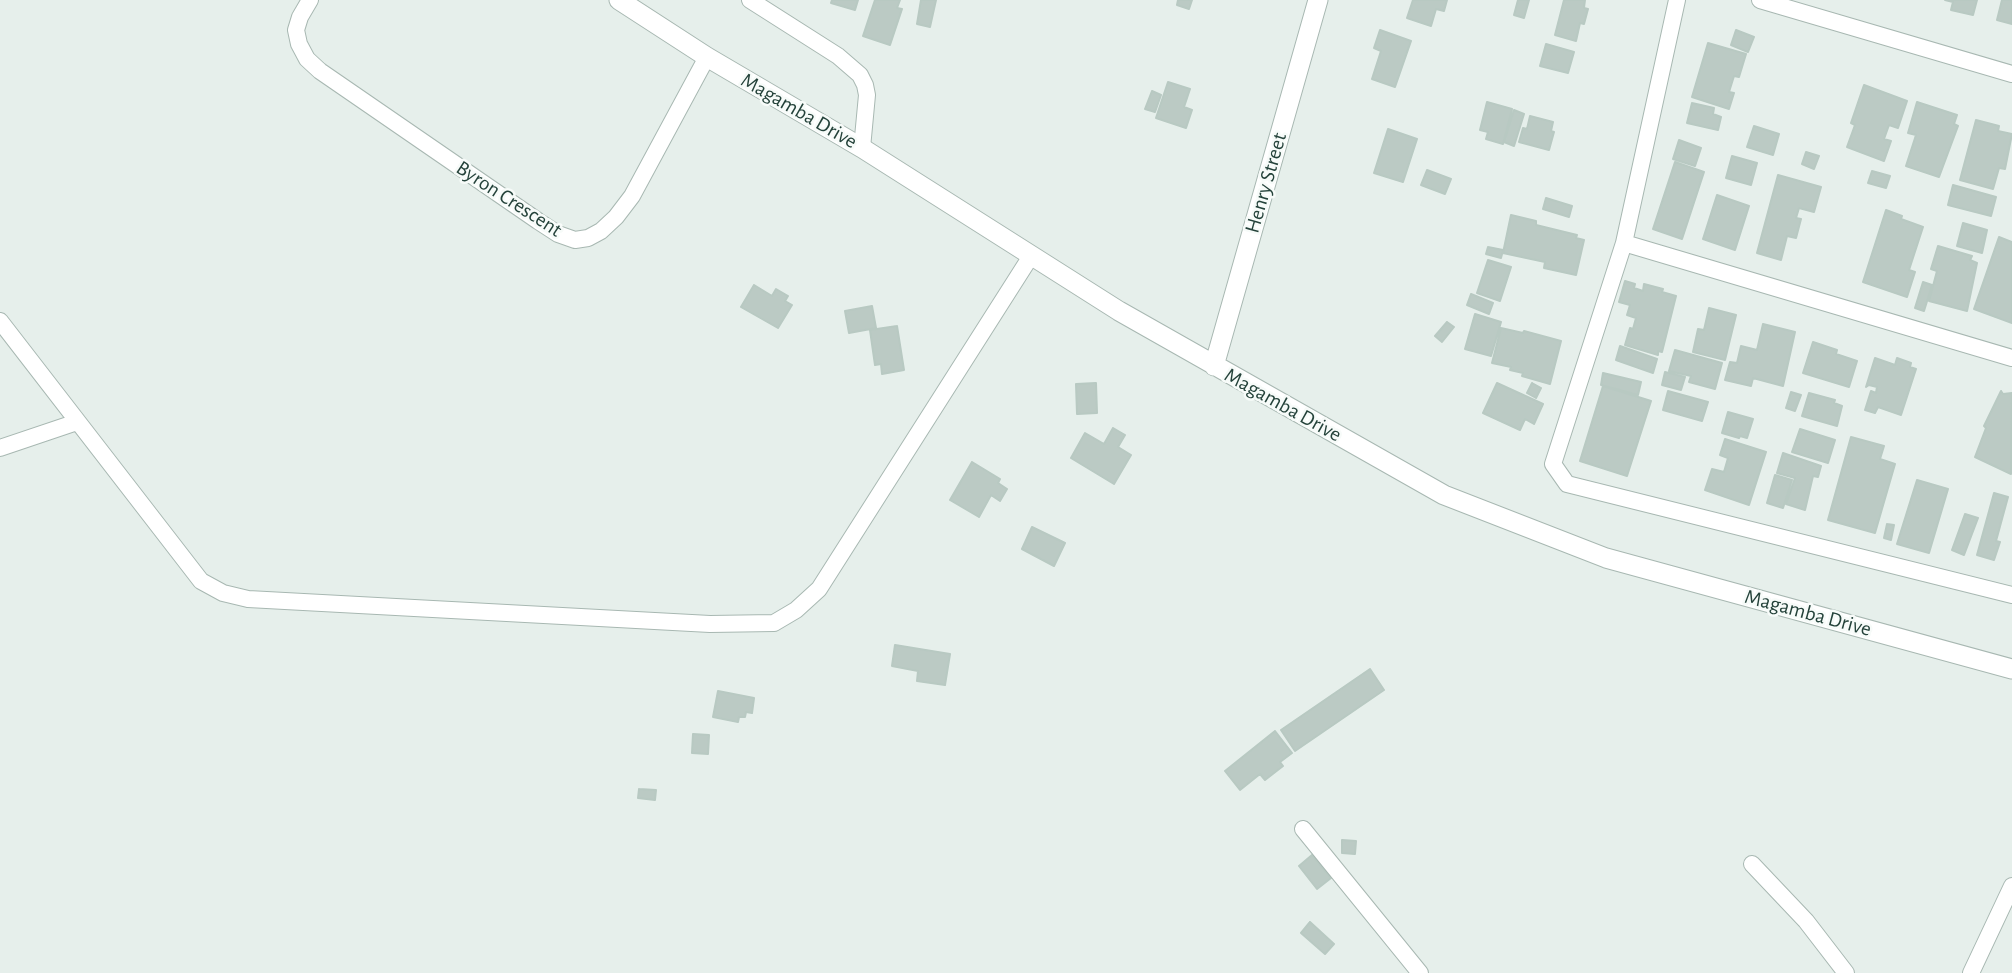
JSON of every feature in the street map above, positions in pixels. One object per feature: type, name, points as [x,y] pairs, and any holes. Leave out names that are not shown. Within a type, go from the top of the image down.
[{"type":"street","name":"Byron Crescent","points":[[310,0],[296,30],[299,44],[307,59],[320,71],[538,221],[558,234],[575,240],[588,238],[601,231],[617,217],[632,196],[708,57]]},
{"type":"street","name":"Magamba Drive","points":[[619,0],[708,57],[862,148],[1031,256],[1214,366],[1444,495],[1594,554],[2012,669]]},
{"type":"street","points":[[750,0],[838,56],[860,75],[867,95],[862,148]]},
{"type":"street","name":"Henry Street","points":[[1214,366],[1318,0]]},
{"type":"street","points":[[1677,0],[1624,243],[1553,464],[1567,484],[2012,595]]},
{"type":"street","points":[[1760,0],[2012,74]]},
{"type":"street","points":[[1624,243],[2012,358]]},
{"type":"street","points":[[0,321],[201,581],[223,593],[248,599],[316,603],[710,624],[774,623],[796,610],[819,589],[1031,256]]},
{"type":"street","points":[[0,448],[77,422]]},
{"type":"street","points":[[1303,829],[1420,973]]},
{"type":"street","points":[[1752,864],[1806,921],[1846,973]]},
{"type":"street","points":[[1971,973],[2012,886]]},
{"type":"building","points":[[832,0],[858,0],[855,10],[831,3]]},
{"type":"building","points":[[875,0],[900,0],[897,8],[902,9],[890,45],[863,36]]},
{"type":"building","points":[[921,0],[936,0],[930,27],[917,24]]},
{"type":"building","points":[[1178,0],[1192,0],[1189,9],[1177,5]]},
{"type":"building","points":[[1413,0],[1447,0],[1444,11],[1436,9],[1431,26],[1407,18]]},
{"type":"building","points":[[1518,0],[1529,0],[1524,18],[1514,15]]},
{"type":"building","points":[[1564,0],[1585,0],[1584,8],[1588,9],[1584,24],[1580,23],[1576,41],[1555,35]]},
{"type":"building","points":[[1945,0],[1977,0],[1973,15],[1951,10],[1953,2]]},
{"type":"building","points":[[2002,0],[2012,0],[2012,24],[1997,20]]},
{"type":"building","points":[[1380,30],[1411,41],[1395,87],[1372,79],[1381,51],[1374,48]]},
{"type":"building","points":[[1736,30],[1754,37],[1748,52],[1731,45]]},
{"type":"building","points":[[1708,43],[1746,54],[1739,77],[1734,76],[1729,92],[1734,93],[1729,109],[1692,97]]},
{"type":"building","points":[[1546,44],[1574,52],[1568,73],[1540,66]]},
{"type":"building","points":[[1168,82],[1190,89],[1184,107],[1192,110],[1186,128],[1156,118]]},
{"type":"building","points":[[1864,85],[1907,101],[1898,128],[1889,125],[1884,139],[1891,141],[1884,161],[1847,147],[1855,125],[1851,123]]},
{"type":"building","points":[[1152,91],[1161,95],[1155,112],[1145,109]]},
{"type":"building","points":[[1487,102],[1512,109],[1503,144],[1486,139],[1488,132],[1480,130]]},
{"type":"building","points":[[1917,102],[1957,115],[1954,124],[1958,126],[1939,177],[1906,166],[1916,135],[1908,133]]},
{"type":"building","points":[[1692,103],[1714,108],[1713,114],[1721,117],[1718,130],[1687,123]]},
{"type":"building","points":[[1514,110],[1524,114],[1514,146],[1504,142]]},
{"type":"building","points":[[1530,116],[1553,122],[1551,131],[1554,132],[1549,150],[1519,142],[1523,128],[1527,129]]},
{"type":"building","points":[[1976,120],[1999,126],[1998,131],[2012,134],[2005,169],[1999,168],[1993,189],[1960,180]]},
{"type":"building","points":[[1754,126],[1779,134],[1773,155],[1747,147]]},
{"type":"building","points":[[1388,129],[1417,139],[1403,182],[1374,173]]},
{"type":"building","points":[[1679,140],[1701,148],[1695,166],[1673,159]]},
{"type":"building","points":[[1806,152],[1819,156],[1814,169],[1802,164]]},
{"type":"building","points":[[1732,156],[1757,163],[1751,185],[1726,178]]},
{"type":"building","points":[[1675,162],[1704,172],[1682,239],[1653,229]]},
{"type":"building","points":[[1427,170],[1451,179],[1445,194],[1421,185]]},
{"type":"building","points":[[1872,171],[1890,176],[1886,188],[1868,183]]},
{"type":"building","points":[[1778,175],[1821,187],[1814,212],[1799,208],[1796,218],[1801,219],[1796,238],[1787,236],[1781,260],[1757,253]]},
{"type":"building","points":[[1953,185],[1996,197],[1991,216],[1948,205]]},
{"type":"building","points":[[1717,195],[1749,206],[1735,250],[1703,239]]},
{"type":"building","points":[[1546,198],[1572,206],[1569,217],[1543,209]]},
{"type":"building","points":[[1886,210],[1923,227],[1909,270],[1915,272],[1907,297],[1863,282]]},
{"type":"building","points":[[1511,215],[1536,221],[1536,225],[1577,235],[1576,238],[1584,240],[1576,275],[1544,268],[1545,262],[1503,253]]},
{"type":"building","points":[[1963,223],[1987,230],[1982,253],[1957,246]]},
{"type":"building","points":[[1999,237],[2012,242],[2012,323],[1974,309]]},
{"type":"building","points":[[1938,246],[1972,256],[1970,260],[1977,263],[1967,311],[1929,301],[1937,271],[1931,269]]},
{"type":"building","points":[[1488,247],[1503,250],[1501,258],[1486,254]]},
{"type":"building","points":[[1488,260],[1511,267],[1500,301],[1477,293]]},
{"type":"building","points":[[1625,281],[1635,284],[1634,288],[1643,291],[1644,284],[1676,296],[1662,352],[1658,351],[1658,355],[1625,345],[1636,318],[1627,315],[1630,305],[1619,302]]},
{"type":"building","points":[[1923,282],[1932,285],[1924,311],[1915,308]]},
{"type":"building","points":[[754,285],[772,296],[776,289],[788,296],[785,301],[792,305],[778,328],[741,307]]},
{"type":"building","points":[[1471,294],[1493,303],[1489,314],[1467,305]]},
{"type":"building","points":[[872,306],[876,328],[849,333],[845,311]]},
{"type":"building","points":[[1709,308],[1736,315],[1725,360],[1693,352],[1698,329],[1704,330]]},
{"type":"building","points":[[1475,314],[1501,322],[1491,356],[1465,349]]},
{"type":"building","points":[[1447,322],[1454,327],[1442,342],[1435,336]]},
{"type":"building","points":[[1763,324],[1795,332],[1783,386],[1753,378],[1751,386],[1725,380],[1730,362],[1737,363],[1741,346],[1757,350]]},
{"type":"building","points":[[897,326],[904,370],[882,374],[881,364],[875,365],[870,330]]},
{"type":"building","points":[[1501,328],[1561,341],[1550,384],[1522,376],[1523,373],[1510,370],[1511,367],[1492,363]]},
{"type":"building","points":[[1813,342],[1837,350],[1836,354],[1857,361],[1849,387],[1803,373]]},
{"type":"building","points":[[1620,346],[1657,359],[1653,373],[1616,360]]},
{"type":"building","points":[[1675,350],[1722,363],[1715,389],[1689,382],[1691,376],[1669,371]]},
{"type":"building","points":[[1875,358],[1895,365],[1897,358],[1911,363],[1910,367],[1916,369],[1901,415],[1878,407],[1875,413],[1865,410],[1871,391],[1876,393],[1877,387],[1866,387]]},
{"type":"building","points":[[1665,372],[1685,377],[1681,390],[1662,385]]},
{"type":"building","points":[[1603,373],[1641,382],[1638,395],[1601,385]]},
{"type":"building","points":[[1096,383],[1097,413],[1077,414],[1076,384]]},
{"type":"building","points":[[1497,383],[1543,404],[1534,424],[1525,419],[1520,430],[1483,413]]},
{"type":"building","points":[[1532,383],[1541,388],[1536,398],[1527,393]]},
{"type":"building","points":[[1603,386],[1651,401],[1627,476],[1580,461]]},
{"type":"building","points":[[1668,391],[1708,402],[1702,421],[1663,410]]},
{"type":"building","points":[[2001,391],[2003,394],[2012,393],[2011,474],[1975,457],[1986,428],[1984,426]]},
{"type":"building","points":[[1791,392],[1801,395],[1795,411],[1786,408]]},
{"type":"building","points":[[1809,393],[1835,400],[1834,403],[1842,406],[1837,426],[1802,416]]},
{"type":"building","points":[[1728,412],[1753,419],[1747,438],[1722,433]]},
{"type":"building","points":[[1113,428],[1125,435],[1118,447],[1131,455],[1114,484],[1071,458],[1085,433],[1104,444]]},
{"type":"building","points":[[1800,429],[1835,440],[1828,463],[1792,452]]},
{"type":"building","points":[[1851,437],[1884,446],[1880,459],[1895,464],[1875,533],[1828,520]]},
{"type":"building","points":[[1725,439],[1766,452],[1749,505],[1705,490],[1712,469],[1724,472],[1728,458],[1720,455]]},
{"type":"building","points":[[1783,453],[1821,466],[1818,477],[1813,476],[1805,510],[1786,504],[1795,478],[1777,473]]},
{"type":"building","points":[[972,462],[1000,479],[998,483],[1007,489],[1000,501],[991,495],[979,517],[950,500]]},
{"type":"building","points":[[1775,475],[1792,480],[1783,508],[1767,503]]},
{"type":"building","points":[[1917,480],[1948,489],[1929,553],[1897,544]]},
{"type":"building","points":[[1994,493],[2008,497],[1996,541],[2000,542],[1994,560],[1977,555]]},
{"type":"building","points":[[1965,514],[1978,518],[1964,555],[1952,550]]},
{"type":"building","points":[[1887,524],[1894,525],[1891,540],[1884,538]]},
{"type":"building","points":[[1032,527],[1065,543],[1054,566],[1022,549]]},
{"type":"building","points":[[895,645],[950,654],[945,685],[917,681],[918,671],[892,666]]},
{"type":"building","points":[[1370,669],[1384,690],[1295,751],[1281,730]]},
{"type":"building","points":[[718,691],[754,698],[752,713],[746,712],[745,717],[739,717],[738,722],[713,717]]},
{"type":"building","points":[[1275,731],[1292,753],[1280,762],[1283,766],[1265,780],[1260,774],[1240,790],[1225,771]]},
{"type":"building","points":[[693,734],[709,735],[708,754],[692,753]]},
{"type":"building","points":[[639,789],[656,790],[655,800],[638,798]]},
{"type":"building","points":[[1342,840],[1356,841],[1355,854],[1342,853]]},
{"type":"building","points":[[1312,855],[1331,878],[1317,889],[1299,866]]},
{"type":"building","points":[[1310,922],[1334,944],[1325,954],[1301,933]]}]
